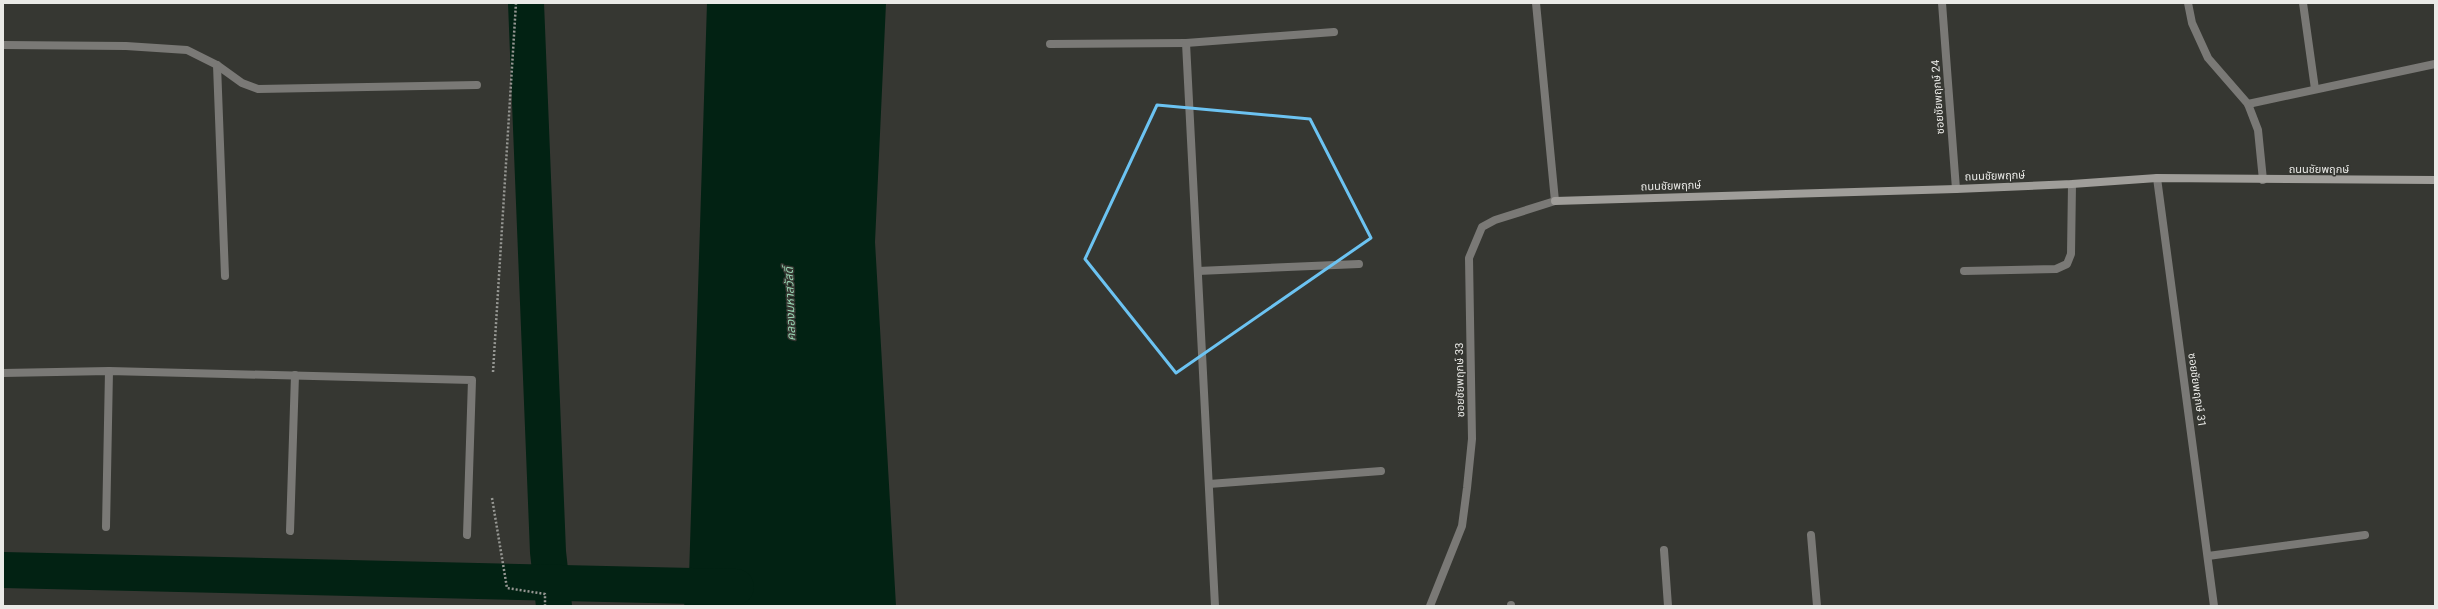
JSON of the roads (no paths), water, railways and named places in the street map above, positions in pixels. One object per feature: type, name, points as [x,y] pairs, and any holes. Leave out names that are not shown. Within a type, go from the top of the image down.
[{"type":"street","points":[[1536,3],[1556,201]]},
{"type":"street","name":"ซอยชัยพฤกษ์ 24","points":[[1942,3],[1956,189]]},
{"type":"street","points":[[2188,3],[2192,23],[2208,58],[2248,104],[2258,130],[2263,180]]},
{"type":"street","points":[[2303,3],[2315,89]]},
{"type":"street","points":[[1050,44],[1186,43],[1334,32]]},
{"type":"street","points":[[1186,43],[1215,606]]},
{"type":"street","points":[[3,45],[126,46],[187,50],[217,65],[242,83],[258,89],[477,85]]},
{"type":"street","points":[[2248,104],[2435,64]]},
{"type":"street","points":[[217,65],[225,276]]},
{"type":"street","name":"ถนนชัยพฤกษ์","points":[[1556,201],[1956,189],[2072,184],[2158,178],[2263,180],[2435,180]]},
{"type":"street","name":"ซอยชัยพฤกษ์ 31","points":[[2158,178],[2214,606]]},
{"type":"street","points":[[1964,271],[2056,269],[2067,264],[2071,254],[2072,184]]},
{"type":"street","name":"ซอยชัยพฤกษ์ 33","points":[[1430,606],[1462,526],[1467,488],[1472,439],[1469,258],[1482,227],[1495,220],[1556,201]]},
{"type":"street","points":[[1198,271],[1359,264]]},
{"type":"street","points":[[3,373],[109,371],[295,374],[472,380],[467,535]]},
{"type":"street","points":[[106,527],[109,371]]},
{"type":"street","points":[[290,531],[295,374]]},
{"type":"street","points":[[1209,484],[1381,471]]},
{"type":"street","points":[[1811,535],[1817,606]]},
{"type":"street","points":[[2208,556],[2364,535]]},
{"type":"street","points":[[1664,550],[1668,606]]},
{"type":"water","name":"คลองมหาสวัสดิ์","points":[[707,3],[886,3],[875,242],[896,606],[684,606],[689,577]]},
{"type":"waterway","points":[[526,3],[548,552],[554,606]]},
{"type":"waterway","points":[[3,570],[736,587]]}]
